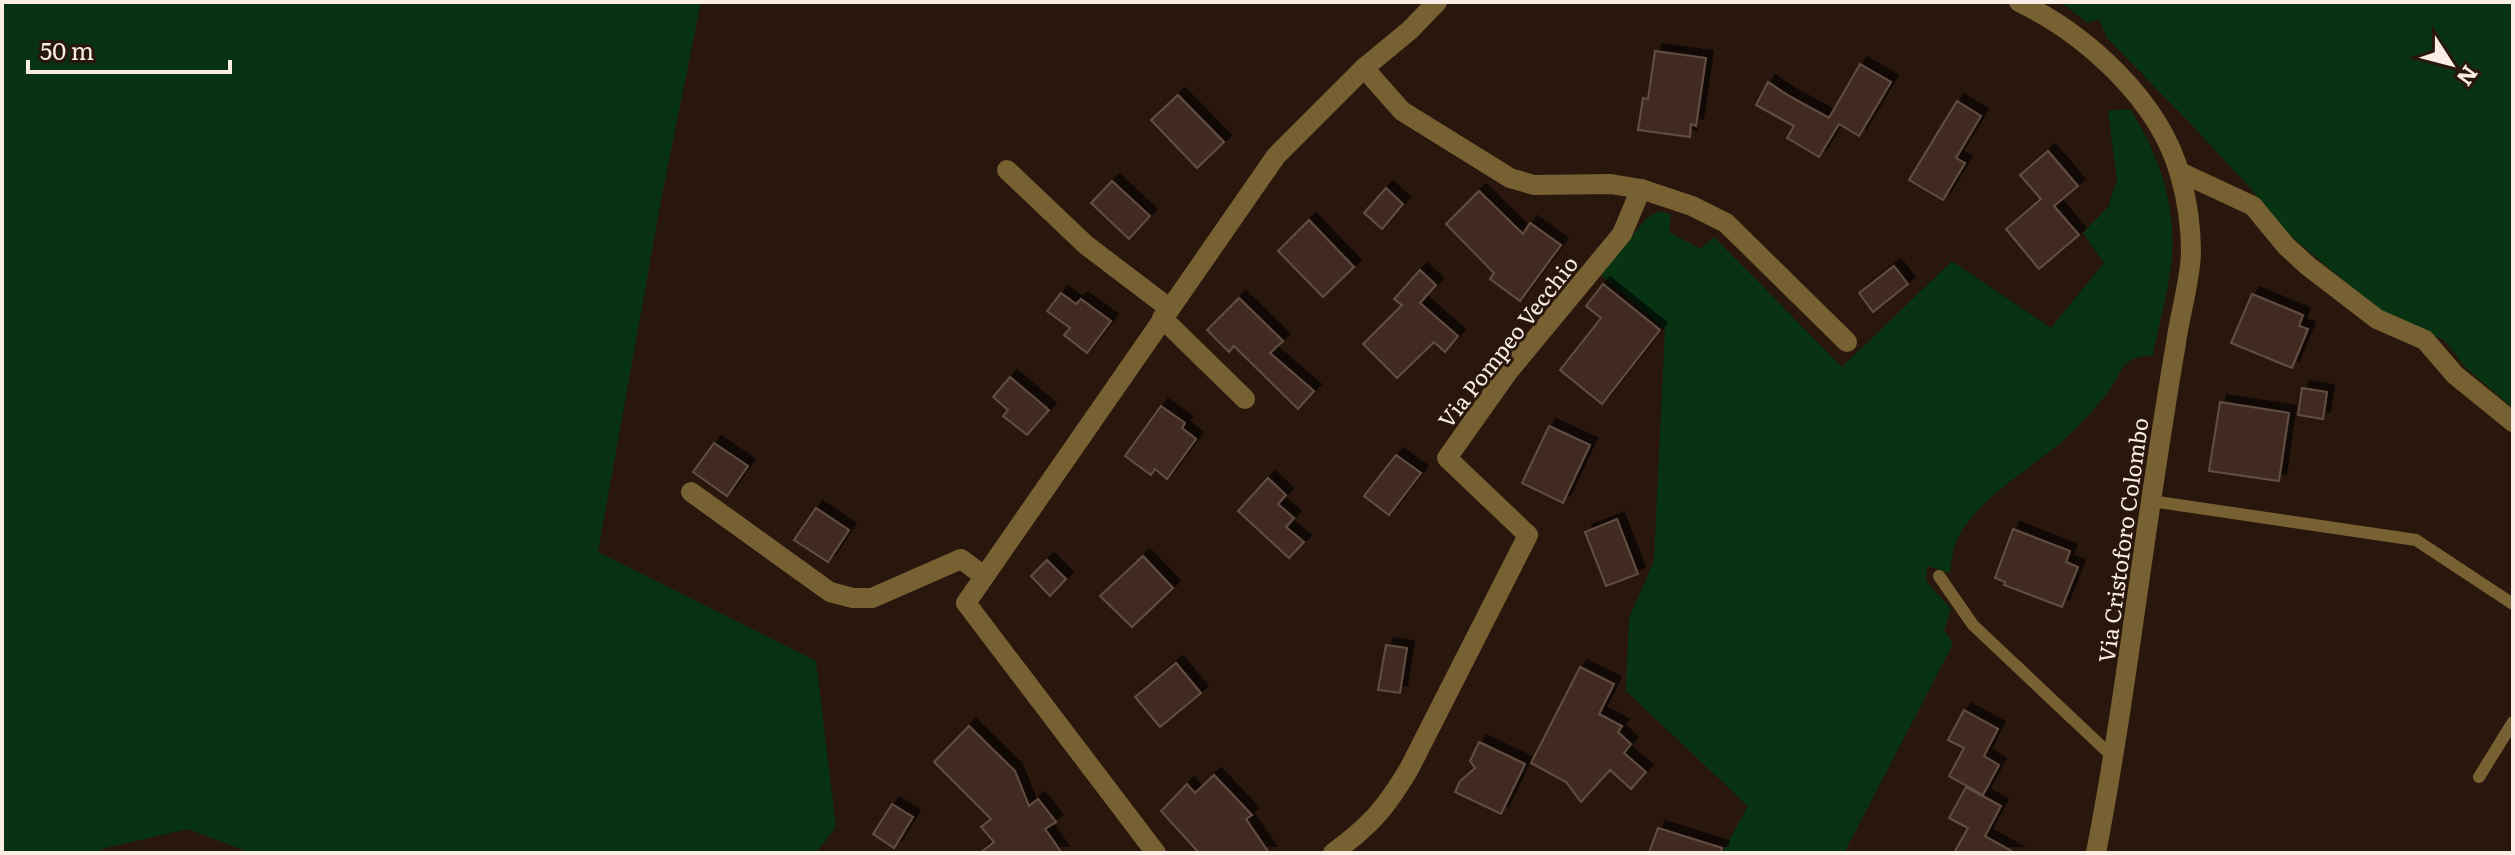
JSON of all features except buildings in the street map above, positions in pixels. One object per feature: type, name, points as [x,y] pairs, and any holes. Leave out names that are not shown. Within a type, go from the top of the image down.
[{"type":"street","points":[[1156,853],[966,603],[1276,156],[1364,68],[1410,30],[1437,2]]},
{"type":"street","name":"Via Cristoforo Colombo","points":[[2019,2],[2046,15],[2118,73],[2164,135],[2180,172],[2187,206],[2191,254],[2114,758],[2096,853]]},
{"type":"street","points":[[1364,68],[1402,111],[1510,178],[1534,185],[1611,184],[1641,189],[1692,206],[1726,223],[1847,342]]},
{"type":"street","points":[[1007,170],[1086,245],[1165,313],[1245,399]]},
{"type":"street","points":[[2180,172],[2253,206],[2286,246],[2308,266],[2377,319],[2425,340],[2455,375],[2513,422]]},
{"type":"street","name":"Via Pompeo Vecchio","points":[[1333,853],[1366,828],[1389,802],[1409,769],[1528,535],[1447,458],[1508,372],[1622,234],[1641,189]]},
{"type":"street","points":[[691,492],[830,592],[853,598],[872,598],[961,559],[984,576]]},
{"type":"lane","points":[[2151,501],[2416,540],[2513,604]]},
{"type":"lane","points":[[1939,576],[1973,625],[2114,758]]},
{"type":"lane","points":[[2479,777],[2513,722]]},
{"type":"green space","points":[[2,2],[701,2],[662,195],[598,552],[816,661],[836,827],[816,853],[251,853],[188,829],[105,848],[98,853],[2,853]]},
{"type":"green space","points":[[2061,2],[2513,2],[2513,408],[2466,368],[2444,340],[2384,314],[2281,228],[2252,190],[2108,39],[2099,19],[2087,23]]},
{"type":"green space","points":[[2130,109],[2157,161],[2171,217],[2171,269],[2153,355],[2127,363],[2105,396],[2077,427],[1975,514],[1956,542],[1950,573],[1927,566],[1926,581],[1951,609],[1944,630],[1953,644],[1844,853],[1722,853],[1748,806],[1626,691],[1629,618],[1654,561],[1665,329],[1601,275],[1646,219],[1659,211],[1671,214],[1669,232],[1700,249],[1714,237],[1842,367],[1952,261],[2051,328],[2104,263],[2083,233],[2108,207],[2117,181],[2108,111]]}]
